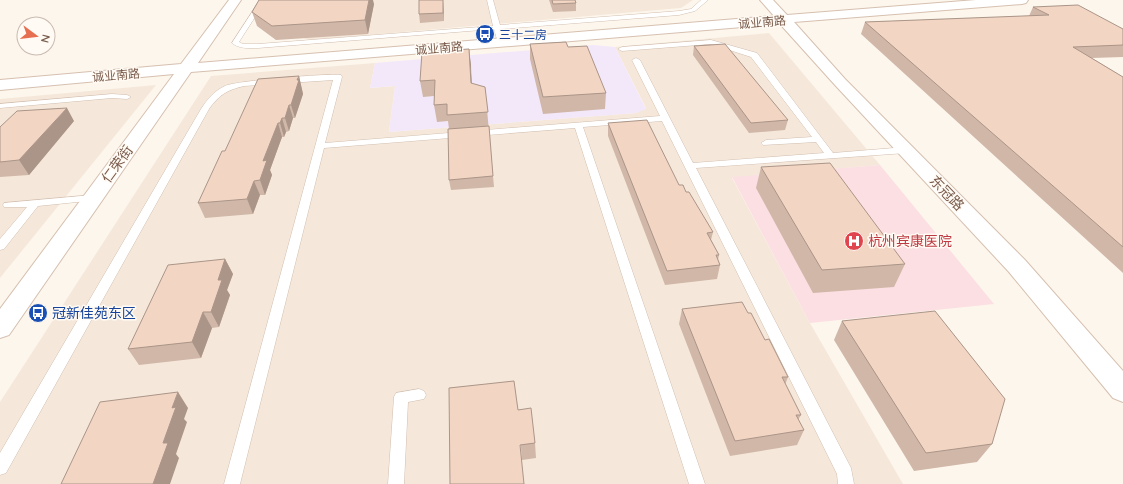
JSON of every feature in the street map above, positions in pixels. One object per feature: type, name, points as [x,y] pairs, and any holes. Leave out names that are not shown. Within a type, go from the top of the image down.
[{"type":"street","name":"仁荣街","points":[[0,328],[235,0]]},
{"type":"street","name":"东冠路","points":[[766,0],[840,82],[1017,266],[1123,390]]},
{"type":"street","name":"诚业南路","points":[[2,86],[186,68],[1022,0]]},
{"type":"lane","points":[[263,0],[235,43],[242,46],[258,46],[679,13],[693,10],[706,0]]},
{"type":"lane","points":[[490,0],[501,43]]},
{"type":"lane","points":[[622,49],[711,42],[754,55],[831,156]]},
{"type":"lane","points":[[636,60],[845,473],[846,484]]},
{"type":"lane","points":[[0,468],[205,109],[218,93],[228,87],[244,84],[338,76],[232,484]]},
{"type":"lane","points":[[218,93],[241,92]]},
{"type":"lane","points":[[0,106],[112,96],[127,97]]},
{"type":"lane","points":[[319,146],[665,118]]},
{"type":"lane","points":[[578,125],[697,484]]},
{"type":"lane","points":[[766,143],[818,140]]},
{"type":"lane","points":[[689,166],[906,150]]},
{"type":"lane","points":[[8,205],[93,198]]},
{"type":"lane","points":[[0,246],[36,202]]},
{"type":"lane","points":[[396,484],[401,397],[419,395]]},
{"type":"shaded area","points":[[280,0],[693,0],[681,8],[310,40],[265,27]]},
{"type":"shaded area","name":"冠新佳苑东区","points":[[769,33],[880,165],[732,178],[810,323],[903,484],[0,484],[0,402],[211,76],[375,63],[370,88],[395,86],[389,132],[636,113],[646,108],[615,47]]},
{"type":"shaded area","points":[[593,45],[615,47],[646,109],[636,113],[389,132],[395,86],[370,88],[375,63]]},
{"type":"shaded area","points":[[156,85],[0,278],[0,99]]},
{"type":"shaded area","name":"杭州宾康医院","points":[[880,165],[994,304],[810,323],[732,177]]},
{"type":"building","points":[[259,0],[369,0],[365,20],[272,26],[252,12]]},
{"type":"building","points":[[419,0],[443,0],[443,13],[419,14]]},
{"type":"building","points":[[552,0],[575,0],[576,3],[553,4]]},
{"type":"building","points":[[1078,5],[1123,29],[1123,45],[1073,47],[1123,77],[1123,247],[865,22],[1049,15],[1033,7]]},
{"type":"building","points":[[566,42],[568,47],[587,46],[606,93],[543,97],[530,44]]},
{"type":"building","points":[[725,44],[788,120],[751,123],[694,46]]},
{"type":"building","points":[[469,49],[471,83],[485,87],[488,112],[447,115],[447,104],[434,105],[435,80],[420,81],[422,52]]},
{"type":"building","points":[[299,76],[291,105],[289,105],[285,118],[282,118],[280,123],[278,123],[263,161],[267,160],[260,180],[254,181],[247,199],[198,203],[222,151],[225,151],[258,79]]},
{"type":"building","points":[[67,108],[19,160],[0,162],[0,127],[17,111]]},
{"type":"building","points":[[647,120],[679,185],[683,185],[686,192],[689,192],[713,232],[707,233],[719,255],[716,255],[720,265],[667,271],[608,123]]},
{"type":"building","points":[[489,126],[493,176],[449,180],[448,129]]},
{"type":"building","points":[[830,163],[905,264],[822,270],[761,167]]},
{"type":"building","points":[[225,259],[218,280],[222,280],[211,312],[203,312],[192,342],[128,349],[168,265]]},
{"type":"building","points":[[742,302],[748,313],[751,313],[765,340],[769,339],[788,377],[782,377],[801,415],[796,415],[804,430],[735,441],[682,309]]},
{"type":"building","points":[[935,311],[1005,399],[992,444],[926,453],[842,321]]},
{"type":"building","points":[[514,381],[518,410],[531,408],[535,443],[520,445],[524,484],[450,484],[449,388]]},
{"type":"building","points":[[178,392],[172,408],[176,407],[163,443],[168,443],[153,484],[61,484],[100,402]]},
{"type":"place","name":"三十二房","points":[[485,34]]},
{"type":"place","name":"杭州宾康医院","points":[[854,241]]},
{"type":"place","name":"冠新佳苑东区","points":[[38,313]]}]
